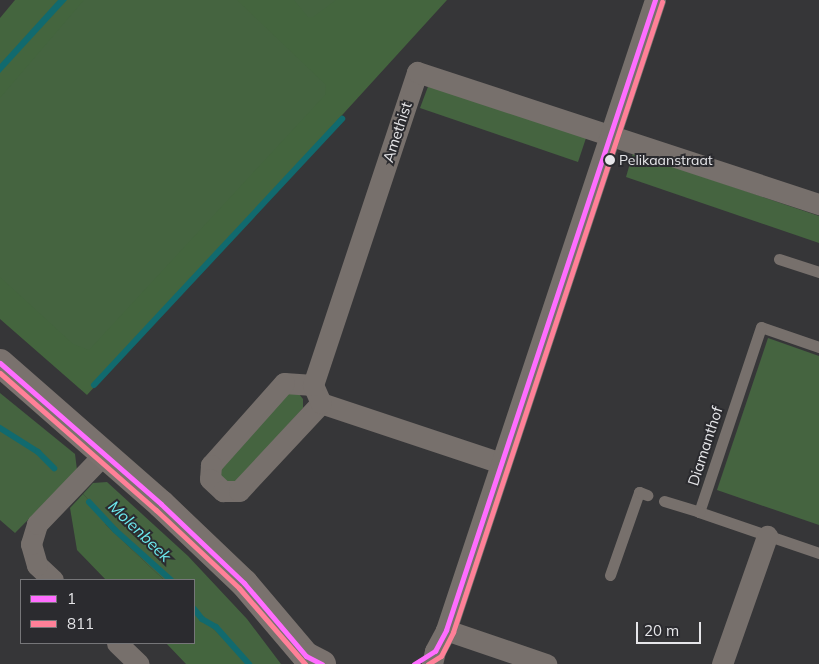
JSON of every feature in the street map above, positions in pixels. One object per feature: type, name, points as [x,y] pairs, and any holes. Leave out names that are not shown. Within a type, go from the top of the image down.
[{"type":"street","points":[[414,664],[433,657],[446,630],[655,0]]},
{"type":"street","name":"Amethist","points":[[500,463],[317,394],[284,383],[210,465],[210,479],[223,491],[239,491],[317,394],[417,72],[610,136]]},
{"type":"street","points":[[610,136],[819,204]]},
{"type":"street","points":[[0,363],[105,453],[244,583],[312,661]]},
{"type":"street","points":[[52,579],[37,564],[31,544],[37,524],[105,453]]},
{"type":"street","points":[[722,664],[767,536]]},
{"type":"street","points":[[446,630],[546,664]]},
{"type":"street","points":[[118,644],[139,664]]},
{"type":"lane","points":[[779,259],[819,272]]},
{"type":"lane","name":"Diamanthof","points":[[699,512],[761,327],[819,347]]},
{"type":"lane","points":[[610,575],[639,492],[647,495]]},
{"type":"lane","points":[[664,501],[819,553]]},
{"type":"green space","points":[[15,0],[84,0],[0,98],[0,18]]},
{"type":"green space","points":[[73,0],[421,0],[89,372],[0,299],[0,79]]},
{"type":"green space","points":[[237,0],[294,0],[308,17],[313,17],[336,0],[447,0],[87,395],[0,319],[0,277],[73,344],[89,350],[325,95],[326,85]]},
{"type":"green space","points":[[429,84],[586,138],[578,162],[420,108]]},
{"type":"green space","points":[[633,153],[819,216],[819,243],[626,177]]},
{"type":"green space","points":[[768,338],[819,356],[819,525],[717,490]]},
{"type":"green space","points":[[0,393],[75,454],[77,470],[15,533],[0,520]]},
{"type":"green space","points":[[282,393],[299,394],[303,399],[303,408],[236,483],[220,480],[218,463]]},
{"type":"green space","points":[[107,482],[188,556],[247,619],[281,664],[248,664],[195,611],[195,579],[163,579],[106,525],[97,509],[83,494],[93,483]]},
{"type":"green space","points":[[83,494],[97,509],[106,525],[163,579],[105,579],[77,550],[70,508]]},
{"type":"green space","points":[[195,611],[248,664],[186,664],[167,644],[195,644]]},
{"type":"water","points":[[58,0],[67,0],[0,73],[0,64]]},
{"type":"waterway","points":[[94,385],[342,119]]},
{"type":"waterway","name":"Molenbeek","points":[[0,428],[38,452],[54,468]]},
{"type":"waterway","name":"Molenbeek","points":[[89,502],[115,530],[170,579]]},
{"type":"waterway","name":"Molenbeek","points":[[195,610],[202,619],[216,627],[249,664]]},
{"type":"transit line","name":"1","points":[[414,664],[435,651],[446,630],[655,0]]},
{"type":"transit line","name":"811","points":[[428,664],[441,656],[453,632],[662,2]]},
{"type":"transit line","name":"1","points":[[0,363],[161,504],[244,583],[306,656],[322,664]]},
{"type":"transit line","name":"811","points":[[0,373],[156,510],[239,588],[305,664]]},
{"type":"place","name":"Pelikaanstraat","points":[[610,160]]}]
